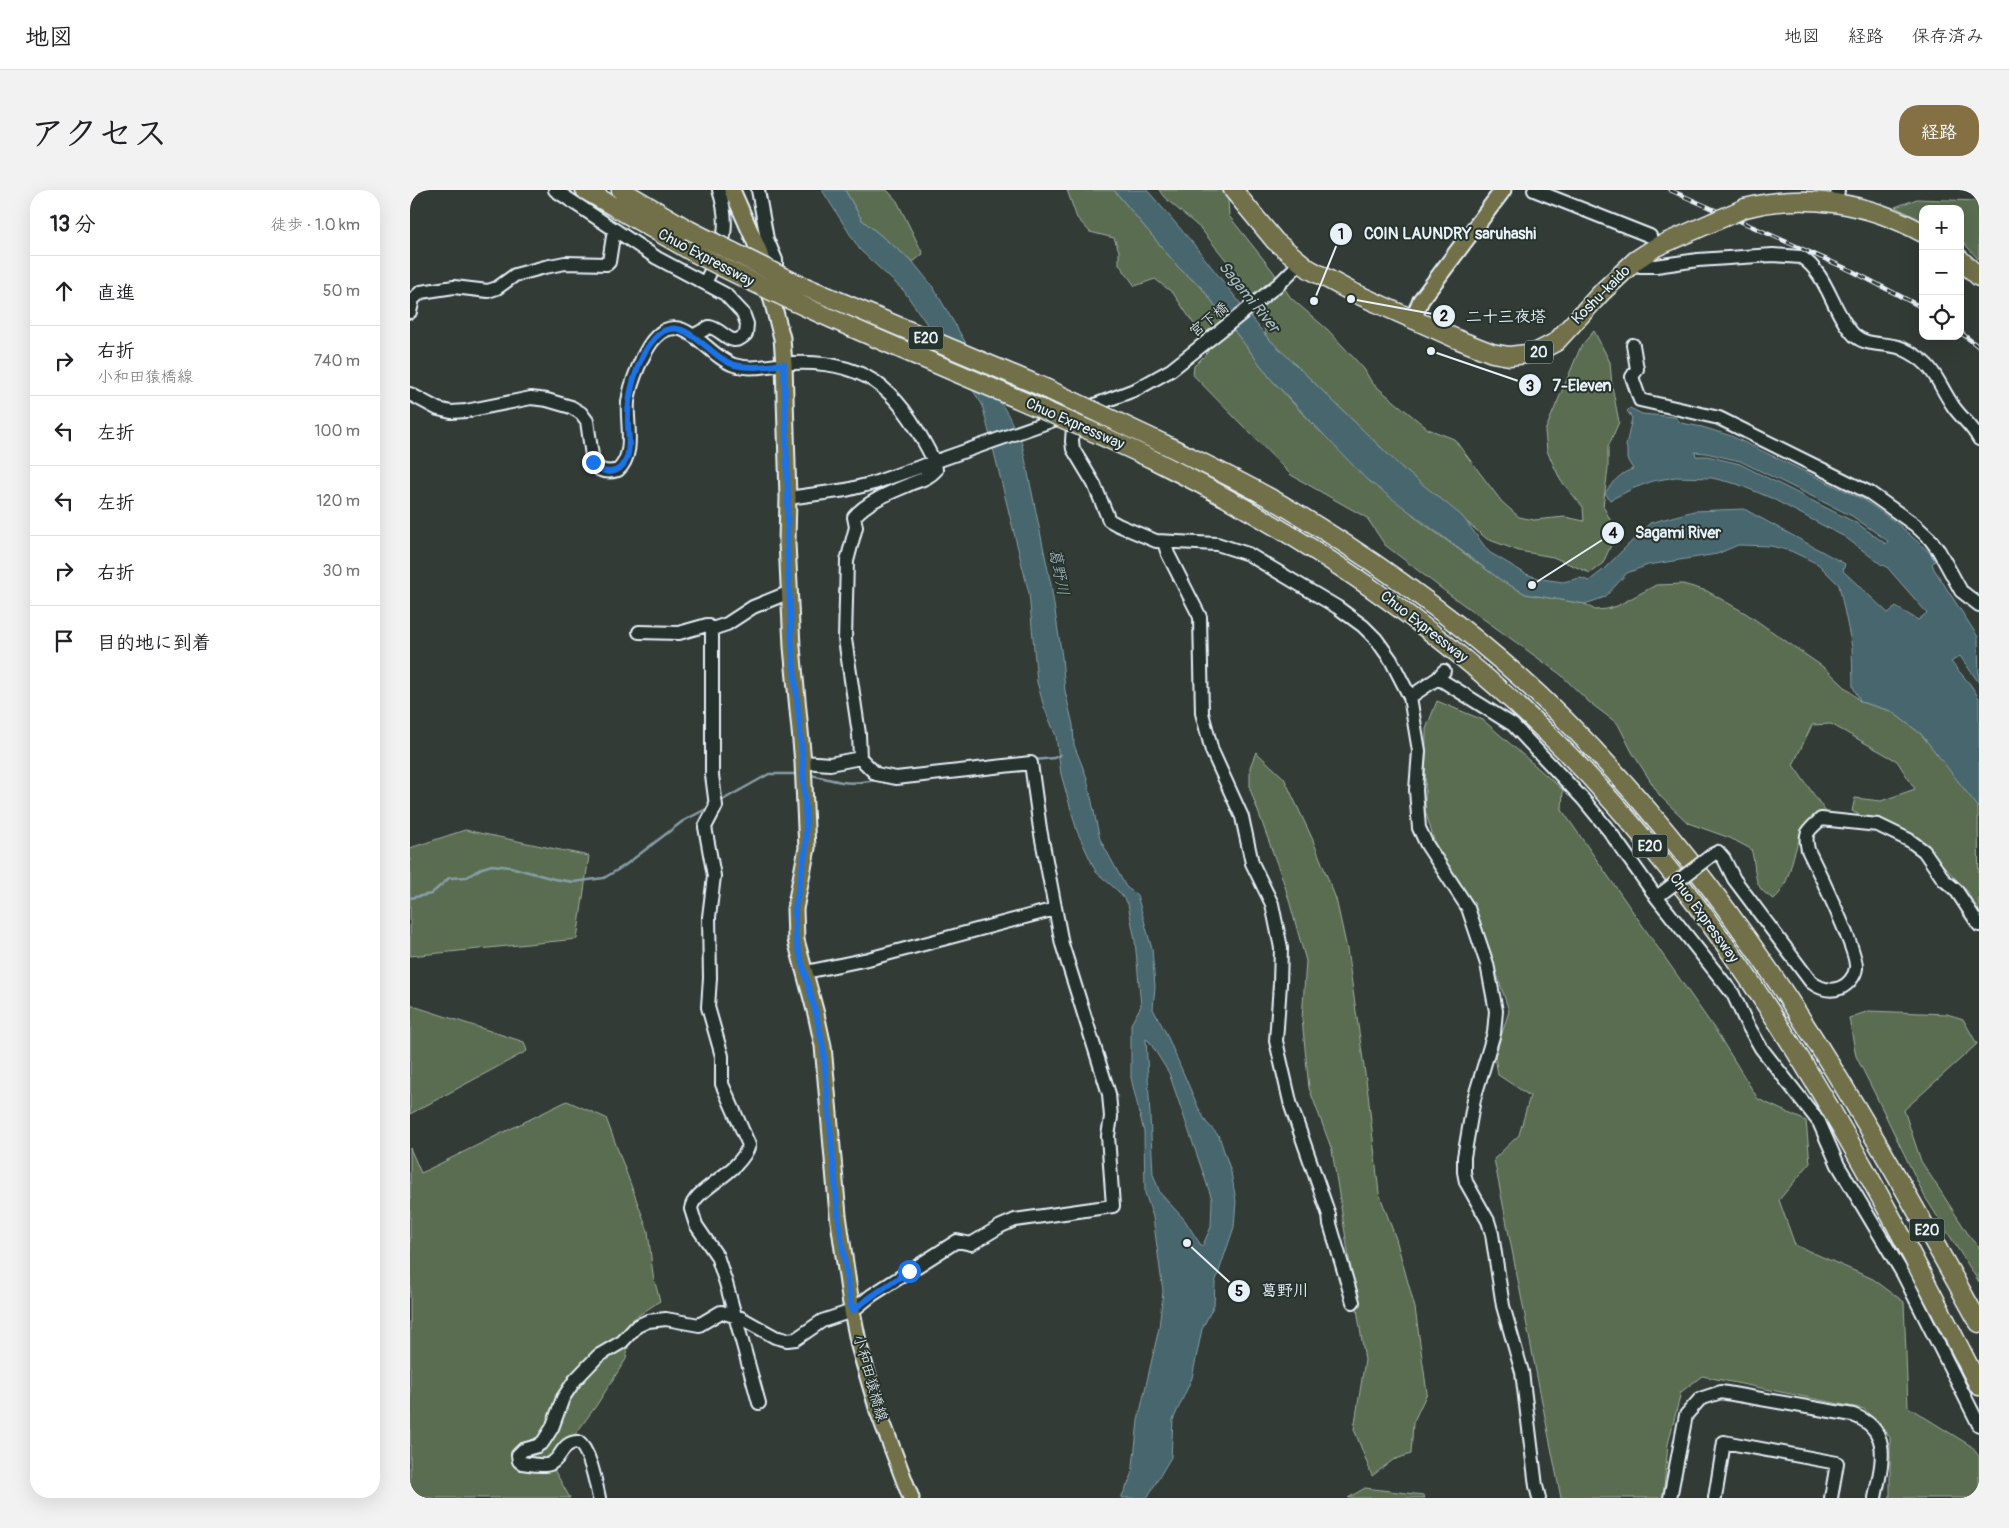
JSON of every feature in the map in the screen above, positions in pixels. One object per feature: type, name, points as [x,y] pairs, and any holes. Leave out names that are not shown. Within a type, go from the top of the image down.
[{"type":"highway","name":"Chuo Expressway","points":[[585,190],[691,252],[790,301],[1038,407],[1154,460],[1273,523],[1366,583],[1408,613],[1462,657],[1568,754],[1656,853],[1725,945],[1809,1074],[1854,1149],[1903,1238],[1979,1386]]},
{"type":"highway","name":"Chuo Expressway","points":[[622,190],[689,230],[790,280],[1045,388],[1164,444],[1287,508],[1378,566],[1499,659],[1560,716],[1634,794],[1704,880],[1788,999],[1874,1137],[1979,1323]]},
{"type":"highway","name":"Koshu-kaido","points":[[1233,190],[1257,221],[1300,263],[1350,291],[1413,320],[1492,353],[1509,356],[1535,353],[1556,342],[1603,291],[1636,260],[1656,248],[1745,208],[1775,202],[1837,196],[1901,221],[1919,231]]},
{"type":"highway","points":[[1964,263],[1979,277]]},
{"type":"highway","points":[[1874,1137],[1979,1312]]},
{"type":"main road","name":"小和田猿橋線","points":[[732,190],[756,243],[782,338],[788,498],[787,542],[792,647],[803,762],[806,848],[795,909],[796,940],[806,972],[823,1046],[838,1215],[859,1346],[878,1411],[911,1498]]},
{"type":"main road","points":[[1413,320],[1421,300],[1503,190]]},
{"type":"street","points":[[555,190],[656,258],[725,294],[738,306],[746,320],[747,331],[742,338],[736,340],[728,338],[714,328],[704,328],[693,336]]},
{"type":"street","points":[[705,283],[722,249],[725,236],[719,190]]},
{"type":"street","points":[[758,190],[767,239],[776,260],[775,309]]},
{"type":"street","points":[[1534,190],[1650,236]]},
{"type":"street","points":[[410,312],[413,299],[421,292],[454,287],[488,291],[497,288],[515,275],[545,266],[565,262],[607,264],[609,262],[614,230]]},
{"type":"street","points":[[1636,260],[1640,266],[1656,266],[1698,260],[1773,255],[1801,257],[1819,274],[1836,309],[1848,328],[1857,337],[1870,343],[1890,344],[1918,357],[1935,373],[1954,407],[1979,439]]},
{"type":"street","name":"宮下橋","points":[[788,498],[856,488],[935,463],[1137,389],[1183,362],[1279,284],[1300,263]]},
{"type":"street","points":[[410,394],[438,409],[451,412],[466,411],[531,398],[547,400],[571,407],[581,413],[587,421],[593,462],[596,467],[613,472],[623,465],[628,456],[629,393],[637,372],[653,341],[668,328],[681,328],[712,353],[736,365],[752,367],[804,363],[836,366],[856,372],[874,381],[891,394],[907,413],[935,463],[936,470],[930,476],[860,509],[854,517],[856,527],[847,561],[845,639],[859,734],[860,758],[876,774],[896,778],[1031,763],[1054,908],[1062,944],[1109,1094],[1111,1117],[1108,1136],[1113,1206],[1015,1220],[971,1244],[957,1241],[852,1311],[822,1321],[804,1335],[793,1340],[775,1337],[734,1315],[724,1312],[718,1313],[700,1325],[666,1319],[648,1321],[640,1324],[622,1342],[598,1356],[575,1380],[563,1398],[552,1428],[543,1442],[523,1450],[519,1453],[518,1459],[522,1463],[548,1465],[553,1462],[566,1445],[578,1442],[583,1446],[588,1459],[599,1498]]},
{"type":"street","points":[[1633,345],[1637,369],[1632,377],[1640,400],[1718,418],[1870,493],[1915,525],[1930,539],[1962,591],[1979,605]]},
{"type":"street","points":[[1074,413],[1073,449],[1094,484],[1109,520],[1164,542],[1203,542],[1238,550],[1337,607],[1363,626],[1376,639],[1391,660],[1410,696],[1419,751],[1416,790],[1416,811],[1419,828],[1427,845],[1468,908],[1487,964],[1496,1011],[1494,1033],[1474,1099],[1464,1157],[1464,1172],[1466,1182],[1488,1221],[1492,1234],[1503,1306],[1522,1372],[1536,1486],[1540,1498]]},
{"type":"street","points":[[1164,542],[1168,554],[1200,617],[1202,713],[1212,751],[1242,817],[1252,863],[1272,904],[1281,948],[1276,1041],[1291,1106],[1329,1215],[1353,1302]]},
{"type":"street","points":[[712,629],[727,624],[753,607],[790,592]]},
{"type":"street","points":[[639,632],[679,633],[707,625],[712,629]]},
{"type":"street","points":[[712,629],[712,775],[715,801],[706,828],[714,876],[708,917],[710,978],[708,1007],[722,1056],[722,1084],[749,1145],[738,1165],[696,1199],[691,1209],[696,1225],[717,1256],[759,1403]]},
{"type":"street","points":[[1410,696],[1441,675],[1514,725],[1582,799],[1660,896],[1733,994],[1761,1048],[1819,1122],[1838,1165],[1903,1274],[1979,1425]]},
{"type":"street","points":[[803,762],[830,764],[860,758]]},
{"type":"street","points":[[1660,896],[1718,852],[1724,859],[1734,879],[1811,982],[1818,987],[1829,990],[1841,988],[1852,979],[1856,967],[1852,948],[1808,850],[1805,838],[1809,830],[1821,819],[1878,825],[1909,840],[1924,850],[1944,880],[1956,890],[1979,925]]},
{"type":"street","points":[[806,972],[868,959],[1054,908]]},
{"type":"street","points":[[1670,1498],[1686,1415],[1700,1399],[1720,1392],[1862,1418],[1878,1434],[1882,1446],[1882,1460],[1875,1498]]},
{"type":"street","points":[[1715,1498],[1724,1442],[1837,1463],[1831,1498]]},
{"type":"green space","points":[[845,190],[887,190],[897,201],[923,254],[913,262],[862,220]]},
{"type":"green space","points":[[1067,190],[1114,190],[1180,269],[1202,288],[1271,379],[1313,425],[1420,521],[1502,581],[1526,594],[1585,604],[1595,610],[1617,606],[1656,585],[1683,584],[1707,591],[1747,614],[1826,669],[1861,702],[1891,711],[1921,734],[1978,805],[1979,919],[1968,892],[1931,852],[1852,811],[1855,798],[1881,801],[1915,789],[1897,761],[1831,724],[1812,725],[1793,765],[1826,812],[1807,827],[1800,838],[1785,884],[1780,892],[1774,899],[1766,894],[1761,889],[1756,878],[1751,849],[1730,838],[1688,823],[1660,796],[1632,752],[1618,724],[1589,702],[1560,674],[1446,592],[1385,545],[1367,518],[1291,475],[1193,375],[1194,366],[1208,352],[1200,333],[1173,293],[1155,279],[1135,286],[1119,264],[1119,251],[1114,238],[1090,232],[1077,218]]},
{"type":"green space","points":[[1159,190],[1221,190],[1228,199],[1229,216],[1272,270],[1291,298],[1328,330],[1364,369],[1372,383],[1428,429],[1454,439],[1502,502],[1519,517],[1534,520],[1565,517],[1584,521],[1583,507],[1561,481],[1547,451],[1545,431],[1581,346],[1594,331],[1610,362],[1612,386],[1619,422],[1608,447],[1608,469],[1603,506],[1612,523],[1615,536],[1603,563],[1590,573],[1553,557],[1519,551],[1487,539],[1401,467],[1266,336],[1260,312],[1247,286],[1201,229],[1164,197]]},
{"type":"green space","points":[[1917,199],[1979,201],[1979,260],[1964,243],[1964,205],[1919,205],[1919,219],[1895,207]]},
{"type":"green space","points":[[1437,701],[1483,720],[1563,790],[1562,810],[1716,1031],[1758,1099],[1806,1121],[1810,1163],[1779,1200],[1795,1245],[1873,1279],[1904,1302],[1908,1407],[1971,1446],[1979,1456],[1979,1498],[1890,1498],[1890,1437],[1864,1409],[1702,1376],[1681,1392],[1668,1444],[1663,1498],[1561,1498],[1494,1159],[1519,1135],[1530,1096],[1498,1075],[1495,1056],[1509,1011],[1487,944],[1438,854],[1425,810],[1426,729]]},
{"type":"green space","points":[[1256,752],[1284,778],[1312,838],[1336,899],[1347,949],[1368,1094],[1379,1193],[1396,1239],[1415,1308],[1427,1393],[1413,1423],[1411,1454],[1393,1460],[1372,1476],[1354,1429],[1365,1360],[1332,1150],[1309,1088],[1302,1019],[1306,961],[1285,886],[1250,789],[1250,767]]},
{"type":"green space","points":[[465,830],[589,856],[577,939],[410,956],[410,848]]},
{"type":"green space","points":[[410,1005],[524,1042],[527,1051],[410,1114]]},
{"type":"green space","points":[[1869,1011],[1947,1014],[1963,1019],[1977,1044],[1904,1110],[1921,1161],[1972,1240],[1979,1246],[1979,1282],[1925,1197],[1856,1056],[1849,1018]]},
{"type":"green space","points":[[567,1101],[606,1118],[648,1231],[653,1275],[660,1301],[633,1319],[626,1359],[596,1406],[552,1466],[570,1498],[410,1498],[410,1148],[421,1173]]},
{"type":"green space","points":[[1365,1488],[1423,1495],[1425,1498],[1348,1498]]},
{"type":"water","points":[[822,190],[845,190],[862,220],[913,262],[933,287],[1008,415],[1022,444],[1051,585],[1065,691],[1073,725],[1074,745],[1087,778],[1100,839],[1126,887],[1137,895],[1152,949],[1155,986],[1153,1009],[1166,1033],[1198,1107],[1206,1122],[1219,1136],[1231,1172],[1236,1201],[1234,1227],[1215,1283],[1214,1305],[1202,1329],[1192,1378],[1173,1420],[1171,1457],[1147,1498],[1121,1498],[1132,1475],[1138,1421],[1159,1328],[1163,1291],[1153,1217],[1145,1193],[1144,1132],[1131,1078],[1131,1024],[1141,1006],[1135,940],[1128,904],[1118,891],[1096,872],[1077,831],[1061,774],[1056,736],[1044,707],[1037,682],[1029,593],[982,404],[904,291],[860,250]],"holes":[[[1146,1039],[1169,1073],[1212,1199],[1211,1227],[1202,1247],[1184,1219],[1160,1193],[1153,1174]]]},
{"type":"water","points":[[1114,190],[1147,190],[1191,241],[1266,336],[1401,467],[1462,516],[1489,552],[1526,574],[1541,579],[1563,582],[1580,578],[1589,581],[1603,570],[1650,523],[1694,511],[1744,509],[1845,564],[1843,571],[1888,613],[1896,607],[1918,620],[1927,613],[1886,566],[1845,537],[1771,498],[1737,484],[1712,478],[1675,477],[1653,481],[1610,500],[1605,493],[1621,475],[1633,469],[1627,459],[1626,446],[1632,418],[1627,411],[1630,408],[1642,414],[1675,417],[1681,423],[1731,436],[1864,500],[1898,524],[1930,553],[1935,561],[1932,564],[1934,569],[1978,637],[1979,683],[1960,656],[1951,662],[1979,698],[1979,808],[1921,734],[1891,711],[1861,702],[1853,687],[1852,647],[1839,585],[1818,564],[1791,551],[1771,546],[1738,545],[1717,554],[1648,565],[1627,573],[1605,597],[1585,604],[1526,594],[1502,581],[1366,479],[1271,379],[1202,288],[1180,269]],"holes":[[[1695,452],[1740,461],[1852,516],[1888,541],[1886,544],[1858,524],[1740,464],[1707,456],[1696,456]]]},
{"type":"waterway","points":[[1034,760],[1054,758],[1060,755]]},
{"type":"waterway","points":[[967,764],[1011,759]]},
{"type":"waterway","points":[[719,802],[769,774],[799,774]]},
{"type":"waterway","points":[[810,775],[846,783],[875,780]]},
{"type":"waterway","points":[[410,898],[431,894],[449,878],[467,877],[482,868],[492,865],[510,867],[573,882],[604,878],[624,866],[683,821],[710,807]]},
{"type":"railway","points":[[1670,190],[1852,271],[1919,306]]},
{"type":"railway","points":[[1964,335],[1979,347]]},
{"type":"place","name":"二十三夜塔","points":[[1351,299]]},
{"type":"place","name":"COIN LAUNDRY saruhashi","points":[[1314,301]]},
{"type":"place","name":"7-Eleven","points":[[1431,351]]},
{"type":"place","name":"Sagami River","points":[[1532,585]]},
{"type":"place","name":"葛野川","points":[[1187,1243]]},
{"type":"route","points":[[593,462],[601,470],[613,472],[618,470],[626,460],[628,456],[630,388],[653,341],[668,328],[681,328],[712,353],[729,363],[752,367],[784,364],[788,498],[787,542],[792,647],[796,705],[803,762],[806,828],[806,848],[795,909],[796,940],[806,972],[823,1046],[838,1215],[852,1311],[909,1271]]}]
